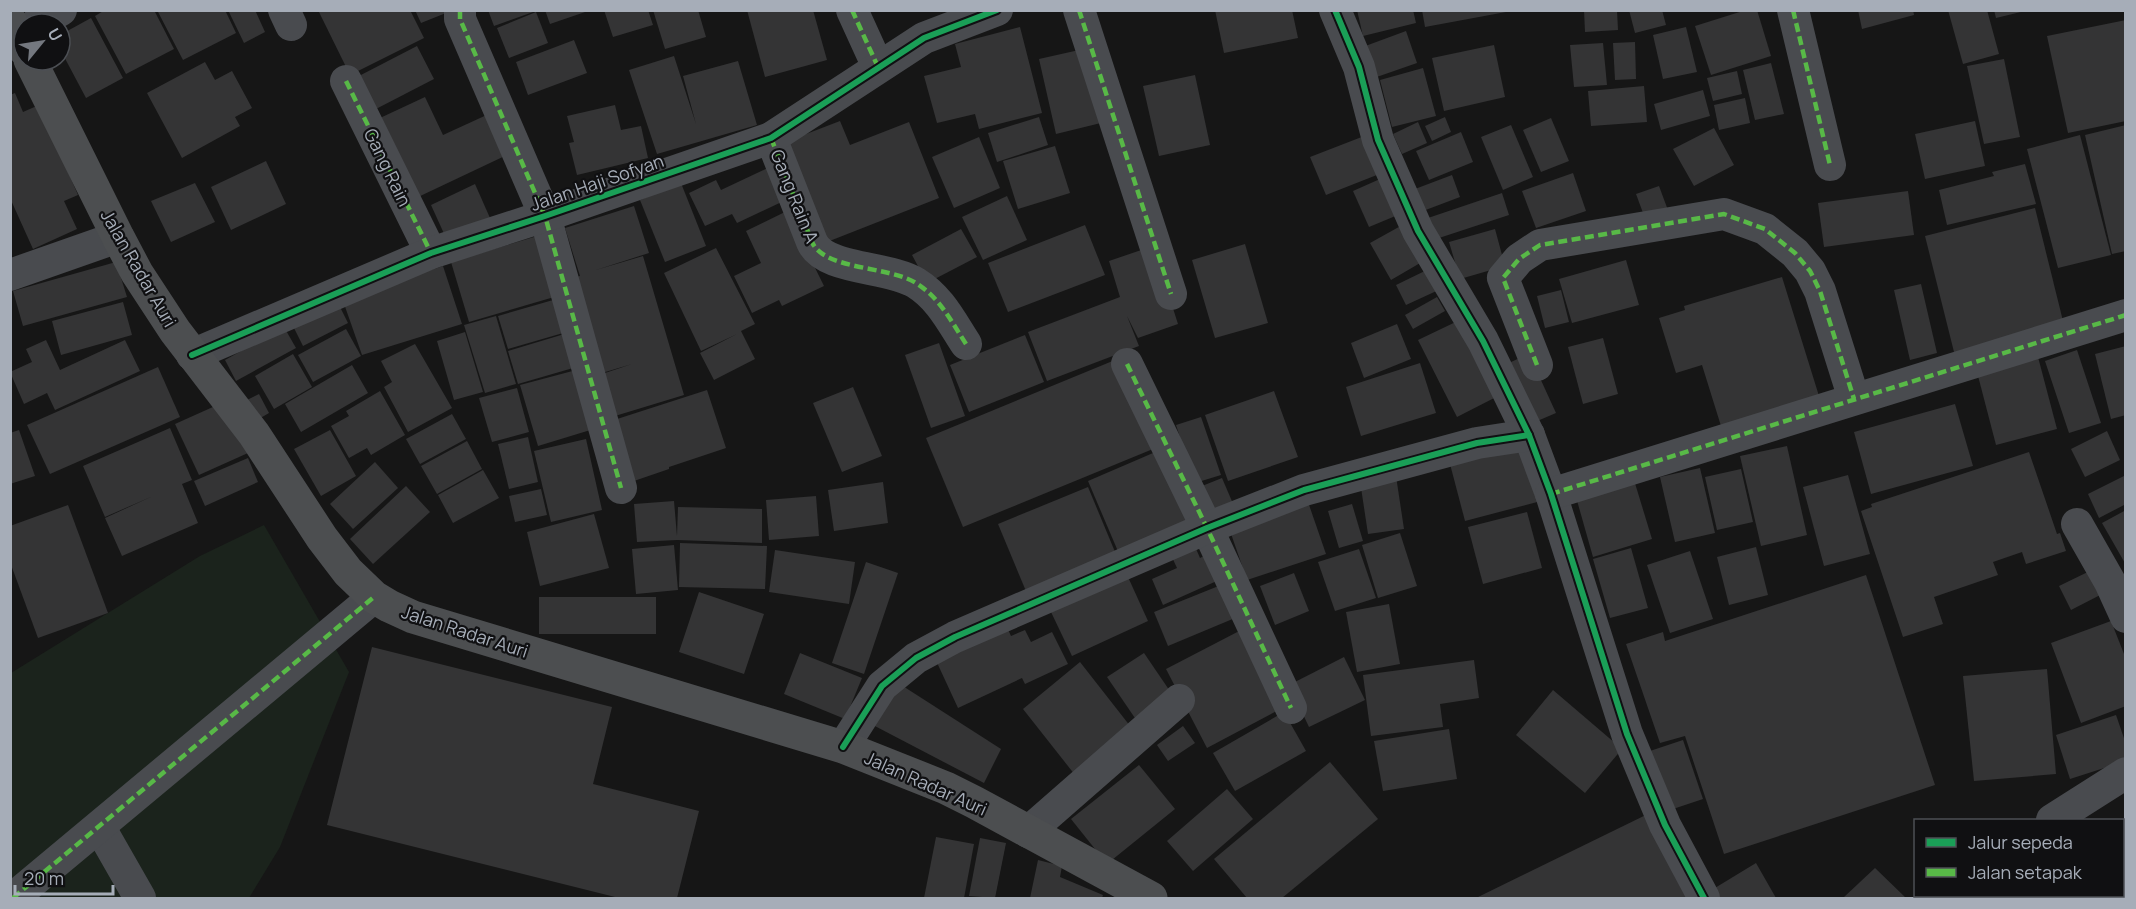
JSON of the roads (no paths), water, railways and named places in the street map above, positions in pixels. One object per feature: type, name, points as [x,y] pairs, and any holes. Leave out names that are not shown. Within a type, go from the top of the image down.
[{"type":"main road","name":"Jalan Radar Auri","points":[[40,72],[137,273],[192,355],[254,434],[322,538],[348,572],[374,597],[413,616],[843,747],[946,788],[1151,898]]},
{"type":"street","points":[[460,10],[460,19],[545,216],[621,488]]},
{"type":"street","points":[[852,10],[878,67]]},
{"type":"street","name":"Jalan Haji Sofyan","points":[[192,355],[431,253],[771,138],[924,38],[997,10]]},
{"type":"street","points":[[1078,10],[1171,294]]},
{"type":"street","points":[[1335,10],[1359,67],[1378,140],[1418,231],[1483,341],[1529,435],[1551,494],[1627,734],[1665,825],[1704,898]]},
{"type":"street","points":[[1793,10],[1830,165]]},
{"type":"street","name":"Gang Rain","points":[[346,81],[431,253]]},
{"type":"street","name":"Gang Rain A","points":[[771,138],[817,250],[825,256],[851,266],[901,275],[917,284],[934,296],[966,344]]},
{"type":"street","points":[[1537,365],[1503,278],[1519,259],[1540,245],[1724,214],[1765,229],[1795,253],[1810,271],[1821,291],[1854,399]]},
{"type":"street","points":[[10,276],[118,237]]},
{"type":"street","points":[[1551,494],[2126,315]]},
{"type":"street","points":[[1127,364],[1291,708]]},
{"type":"street","points":[[843,747],[882,686],[916,658],[955,637],[1207,528],[1304,490],[1477,443],[1529,435]]},
{"type":"street","points":[[2077,524],[2110,582],[2126,617]]},
{"type":"street","points":[[13,898],[100,828],[374,597]]},
{"type":"street","points":[[1028,832],[1179,700]]},
{"type":"street","points":[[2054,819],[2126,773]]},
{"type":"street","points":[[100,828],[140,898]]}]
